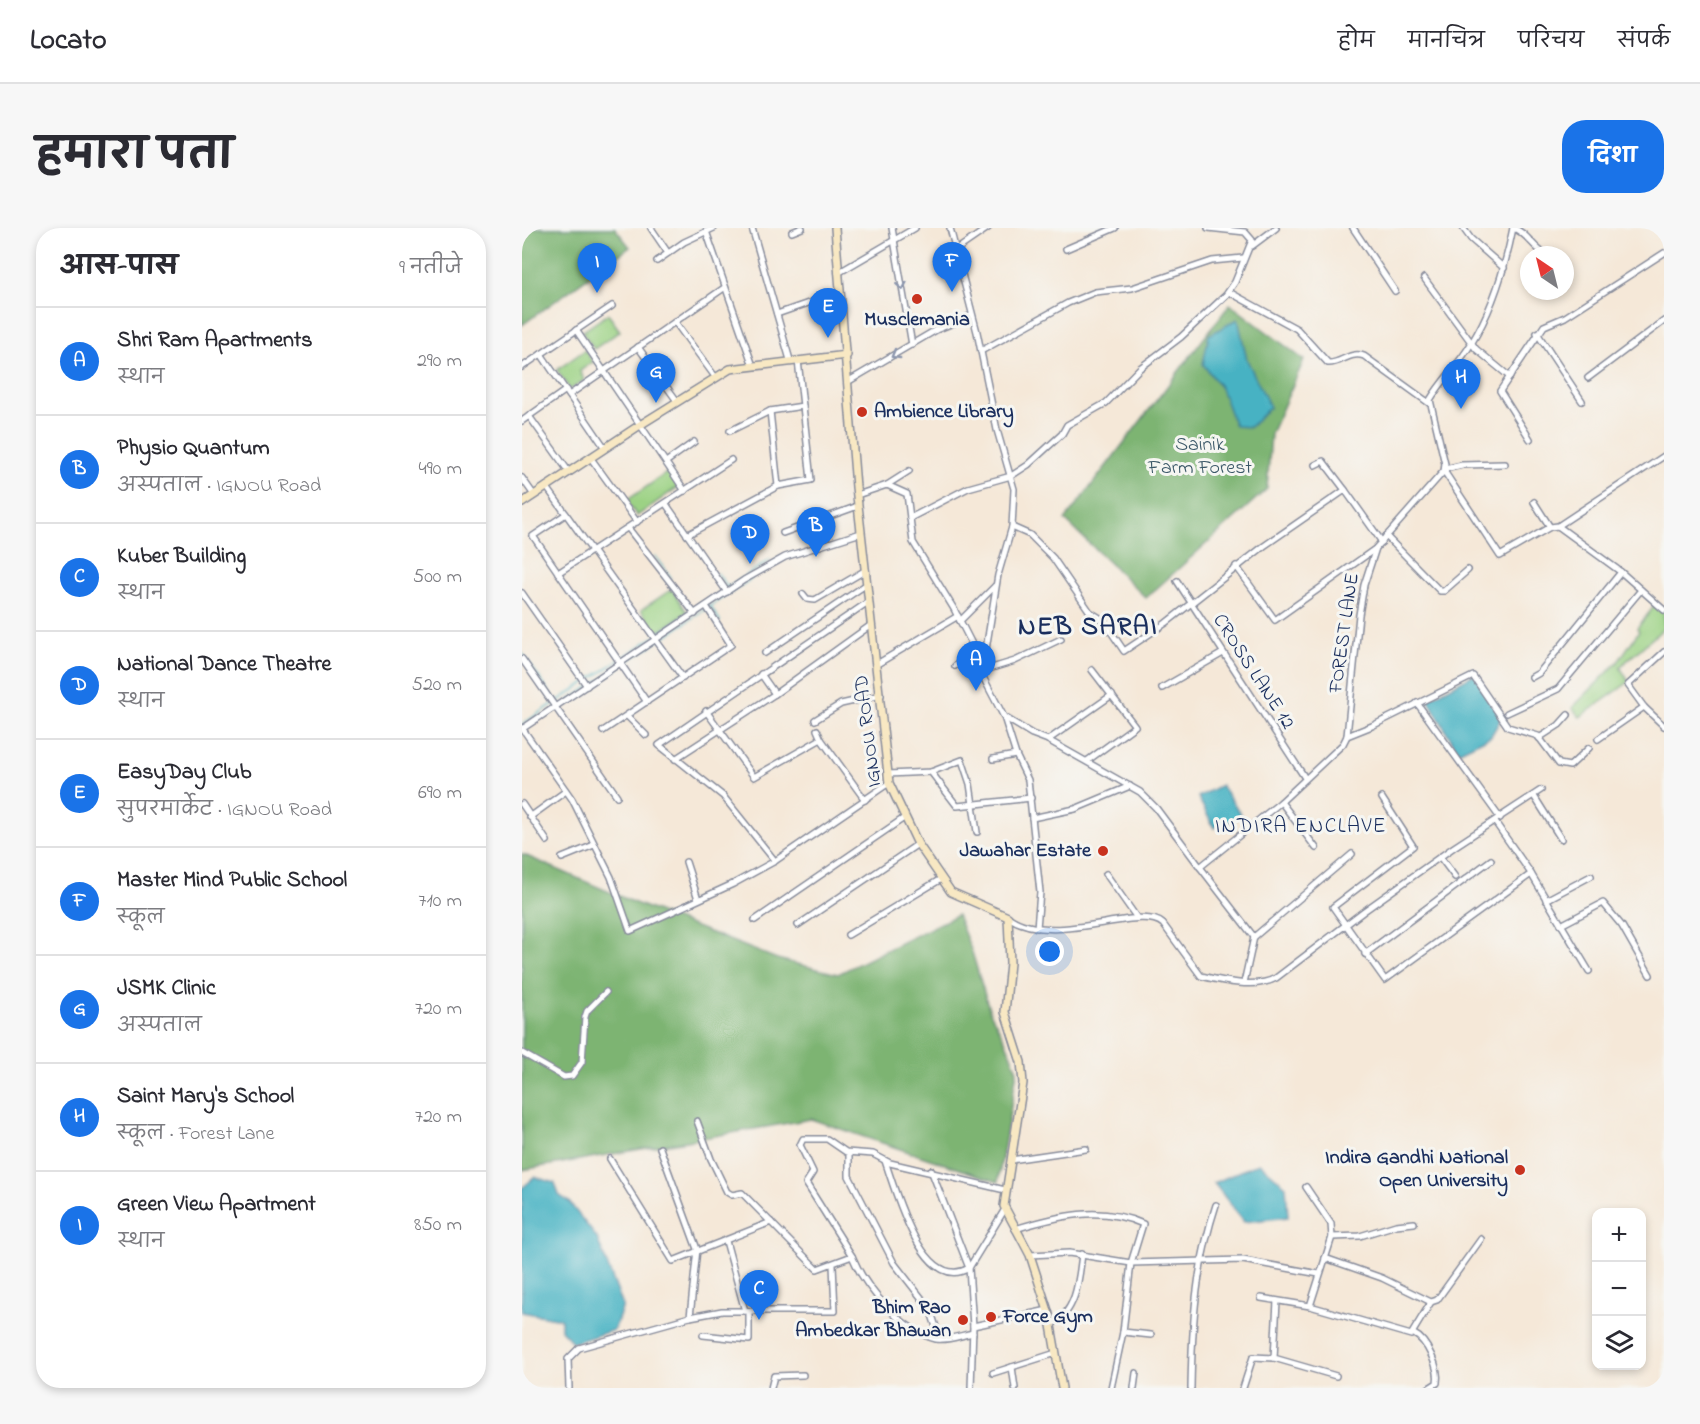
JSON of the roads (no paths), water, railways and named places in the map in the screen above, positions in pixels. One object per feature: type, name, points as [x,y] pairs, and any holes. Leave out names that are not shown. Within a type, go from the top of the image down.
[{"type":"street","points":[[651,228],[668,253]]},
{"type":"street","points":[[657,261],[714,228]]},
{"type":"street","points":[[687,535],[778,486],[810,480],[803,406],[794,360],[777,314],[752,228]]},
{"type":"street","points":[[792,232],[802,228]]},
{"type":"street","name":"IGNOU ROAD","points":[[835,228],[858,506],[881,695],[889,783],[918,844],[951,892],[1008,917]]},
{"type":"street","points":[[892,228],[912,345]]},
{"type":"street","points":[[838,273],[915,228]]},
{"type":"street","points":[[956,250],[988,228]]},
{"type":"street","points":[[1066,249],[1115,228]]},
{"type":"street","points":[[1208,228],[1247,233],[1251,237],[1252,246]]},
{"type":"street","points":[[909,518],[968,488],[1011,476],[1028,465],[1062,434],[1067,425],[1106,403],[1140,368],[1181,337],[1229,292],[1243,258],[1252,246],[1276,228]]},
{"type":"street","points":[[1353,228],[1395,291]]},
{"type":"street","points":[[1462,228],[1504,268]]},
{"type":"street","points":[[1429,403],[1471,344],[1494,297],[1504,268],[1513,228],[1522,232],[1533,246]]},
{"type":"street","points":[[951,229],[981,351],[997,429],[1014,489],[1012,527],[996,585],[982,671]]},
{"type":"street","points":[[706,231],[753,366]]},
{"type":"street","points":[[1530,439],[1500,393],[1501,387],[1510,377],[1537,333],[1546,324],[1565,317],[1664,253]]},
{"type":"street","points":[[981,351],[1068,303],[1095,292],[1132,288],[1212,261],[1243,258]]},
{"type":"street","points":[[1424,278],[1471,344],[1510,377]]},
{"type":"street","points":[[522,421],[604,372],[724,288]]},
{"type":"street","points":[[1229,292],[1297,329],[1328,363],[1334,363],[1353,354],[1364,356],[1429,403],[1445,470],[1500,556],[1550,527],[1558,526],[1664,456]]},
{"type":"street","points":[[777,314],[820,299],[840,295]]},
{"type":"street","points":[[522,367],[612,306]]},
{"type":"street","points":[[849,381],[936,330],[970,316]]},
{"type":"street","points":[[1588,378],[1664,321]]},
{"type":"street","points":[[675,322],[716,378]]},
{"type":"street","points":[[576,330],[685,490]]},
{"type":"street","points":[[1537,333],[1582,401]]},
{"type":"street","points":[[638,347],[677,401]]},
{"type":"street","points":[[541,354],[605,448]]},
{"type":"street","points":[[522,503],[677,401],[730,369],[847,355]]},
{"type":"street","points":[[730,431],[770,411],[803,406]]},
{"type":"street","points":[[770,411],[778,486]]},
{"type":"street","points":[[530,416],[569,472]]},
{"type":"street","points":[[666,462],[694,442]]},
{"type":"street","points":[[590,458],[637,522]]},
{"type":"street","points":[[558,573],[731,460]]},
{"type":"street","points":[[1315,465],[1323,461],[1382,542]]},
{"type":"street","points":[[1445,470],[1462,465],[1505,464]]},
{"type":"street","name":"FOREST LANE","points":[[1347,735],[1359,615],[1364,585],[1376,548],[1445,470]]},
{"type":"street","points":[[857,495],[887,485],[909,471]]},
{"type":"street","points":[[522,478],[534,495]]},
{"type":"street","points":[[887,485],[907,494],[911,506],[909,518],[913,542],[976,652],[983,677],[1004,717],[1016,755],[1028,780],[1040,892],[1037,928]]},
{"type":"street","points":[[546,486],[682,678]]},
{"type":"street","points":[[1012,527],[1030,535],[1053,558],[1090,612],[1106,624],[1123,651],[1166,623],[1236,566],[1345,490]]},
{"type":"street","points":[[1534,502],[1550,527]]},
{"type":"street","points":[[666,504],[727,592]]},
{"type":"street","points":[[783,533],[858,506]]},
{"type":"street","points":[[566,514],[533,537],[647,702]]},
{"type":"street","points":[[1558,526],[1621,572],[1664,610]]},
{"type":"street","points":[[628,528],[695,614]]},
{"type":"street","points":[[861,533],[778,560],[587,686],[553,704],[522,729],[566,791],[611,877],[630,931],[775,861],[889,783]]},
{"type":"street","points":[[1386,536],[1440,591],[1444,591],[1468,570]]},
{"type":"street","points":[[1236,566],[1275,621],[1376,548]]},
{"type":"street","points":[[803,594],[807,599],[815,600],[866,570]]},
{"type":"street","points":[[1532,677],[1539,673],[1621,572]]},
{"type":"street","name":"CROSS LANE 12","points":[[1177,581],[1305,778]]},
{"type":"street","points":[[765,653],[867,584]]},
{"type":"street","points":[[877,664],[959,619],[996,585]]},
{"type":"street","points":[[1507,714],[1558,689],[1641,590]]},
{"type":"street","points":[[522,593],[587,686]]},
{"type":"street","points":[[775,861],[723,796],[659,745],[868,602]]},
{"type":"street","points":[[603,731],[731,645],[706,606]]},
{"type":"street","points":[[675,759],[775,694],[871,625]]},
{"type":"street","points":[[982,671],[1015,661],[1061,639]]},
{"type":"street","points":[[955,666],[976,652]]},
{"type":"street","points":[[1664,652],[1628,684],[1644,707],[1664,726]]},
{"type":"street","points":[[1162,688],[1223,653]]},
{"type":"street","points":[[522,659],[617,796]]},
{"type":"street","points":[[1087,761],[1135,726],[1092,670]]},
{"type":"street","points":[[761,674],[775,694]]},
{"type":"street","points":[[1200,867],[1281,802],[1340,747],[1347,735],[1364,730],[1473,676],[1508,727],[1533,733],[1555,761],[1567,767],[1589,748]]},
{"type":"street","points":[[815,720],[841,704],[881,695]]},
{"type":"street","points":[[1048,740],[1112,695]]},
{"type":"street","points":[[1417,703],[1497,820],[1589,971]]},
{"type":"street","points":[[1598,739],[1644,707]]},
{"type":"street","points":[[706,711],[754,777],[821,739]]},
{"type":"street","points":[[1539,738],[1559,725],[1568,715]]},
{"type":"street","points":[[627,716],[646,735]]},
{"type":"street","points":[[1004,717],[1130,785],[1147,797],[1254,937]]},
{"type":"street","points":[[817,730],[821,739],[866,800]]},
{"type":"street","points":[[993,759],[1016,755]]},
{"type":"street","points":[[888,774],[931,772],[962,760],[970,784],[977,832]]},
{"type":"street","points":[[931,772],[957,806],[1031,798]]},
{"type":"street","points":[[1032,818],[1075,809],[1130,785]]},
{"type":"street","points":[[1062,1388],[1048,1310],[1030,1255],[1005,1209],[1005,1190],[1023,1083],[1021,1062],[1005,1012],[1010,963],[1008,917],[1037,928],[1073,929],[1137,918],[1155,919],[1160,922],[1201,975],[1244,983],[1271,981],[1440,857],[1541,790]]},
{"type":"street","points":[[530,817],[566,791]]},
{"type":"street","points":[[1534,796],[1561,839]]},
{"type":"street","points":[[1382,798],[1413,845],[1333,907],[1384,980],[1531,874]]},
{"type":"street","points":[[1281,802],[1316,848]]},
{"type":"street","points":[[522,804],[547,841]]},
{"type":"street","points":[[755,920],[904,818]]},
{"type":"street","points":[[798,925],[918,844]]},
{"type":"street","points":[[562,858],[594,845]]},
{"type":"street","points":[[1244,983],[1254,937],[1352,854]]},
{"type":"street","points":[[1440,857],[1455,877]]},
{"type":"street","points":[[1365,954],[1491,860]]},
{"type":"street","points":[[686,862],[698,899]]},
{"type":"street","points":[[1106,874],[1137,918]]},
{"type":"street","points":[[1546,900],[1592,876]]},
{"type":"street","points":[[848,935],[941,879]]},
{"type":"street","points":[[1561,925],[1604,903],[1622,926],[1650,975]]},
{"type":"street","points":[[522,1053],[564,1077],[573,1076],[582,1062],[587,1011],[606,992]]},
{"type":"street","points":[[696,1121],[711,1160],[727,1192],[742,1193],[817,1269],[833,1265],[852,1256]]},
{"type":"street","points":[[973,1333],[940,1339],[916,1330],[898,1319],[852,1256],[806,1183],[813,1172],[800,1143],[805,1139],[827,1139],[849,1153],[873,1154],[885,1161],[931,1170],[1005,1190]]},
{"type":"street","points":[[660,1148],[697,1253],[690,1317]]},
{"type":"street","points":[[1011,1160],[1086,1149]]},
{"type":"street","points":[[849,1153],[847,1169],[849,1176],[894,1263],[930,1309],[940,1339]]},
{"type":"street","points":[[610,1159],[671,1260],[697,1253],[771,1222]]},
{"type":"street","points":[[885,1161],[908,1229],[928,1257],[949,1273],[959,1273],[969,1268],[1005,1209]]},
{"type":"street","points":[[931,1170],[969,1268],[973,1326],[971,1388]]},
{"type":"street","points":[[1306,1187],[1331,1224],[1332,1237],[1310,1306]]},
{"type":"street","points":[[1191,1388],[1191,1339],[1199,1260],[1216,1204]]},
{"type":"street","points":[[1015,1229],[1079,1213],[1098,1214],[1142,1223],[1131,1263],[1123,1332],[1111,1388]]},
{"type":"street","points":[[1332,1237],[1360,1236],[1395,1225],[1414,1223]]},
{"type":"street","points":[[1414,1334],[1431,1302],[1437,1300],[1481,1239]]},
{"type":"street","points":[[703,1335],[749,1340],[747,1311],[726,1241]]},
{"type":"street","points":[[1030,1255],[1045,1252],[1082,1254],[1131,1263],[1243,1260],[1319,1274]]},
{"type":"street","points":[[1052,1324],[1061,1318],[1078,1288],[1082,1254]]},
{"type":"street","points":[[1325,1258],[1382,1278],[1431,1302]]},
{"type":"street","points":[[569,1388],[568,1359],[579,1348],[690,1317],[722,1311],[836,1310],[833,1265]]},
{"type":"street","points":[[1261,1298],[1310,1306],[1407,1335],[1414,1334]]},
{"type":"street","points":[[1274,1358],[1277,1301]]},
{"type":"street","points":[[973,1326],[1048,1310]]},
{"type":"street","points":[[1123,1332],[1151,1335]]},
{"type":"street","points":[[1414,1334],[1426,1346],[1438,1378],[1437,1383],[1429,1388]]},
{"type":"street","points":[[993,1373],[1056,1353]]},
{"type":"street","points":[[1243,1388],[1253,1357],[1274,1358],[1336,1376]]},
{"type":"street","points":[[1012,1367],[1015,1388]]},
{"type":"street","points":[[1134,1388],[1136,1373]]},
{"type":"street","points":[[771,1388],[771,1380],[774,1376],[803,1374]]},
{"type":"water","points":[[1238,319],[1247,360],[1270,407],[1250,427],[1235,426],[1221,388],[1203,364],[1209,335]]},
{"type":"water","points":[[1474,674],[1502,717],[1491,736],[1458,752],[1428,699]]},
{"type":"water","points":[[1221,785],[1242,816],[1214,828],[1198,797]]},
{"type":"water","points":[[1259,1163],[1286,1186],[1288,1217],[1244,1222],[1214,1183]]},
{"type":"water","points":[[535,1177],[555,1183],[559,1195],[569,1202],[597,1238],[623,1306],[614,1330],[573,1343],[561,1330],[561,1319],[522,1312],[522,1188]]},
{"type":"waterway","points":[[655,556],[671,578]]},
{"type":"waterway","points":[[523,724],[770,560]]},
{"type":"waterway","points":[[717,573],[728,588]]},
{"type":"waterway","points":[[567,702],[752,578]]},
{"type":"waterway","points":[[710,606],[720,621]]},
{"type":"waterway","points":[[522,653],[556,702]]},
{"type":"place","name":"Master Mind Public School","points":[[952,292]]},
{"type":"place","name":"Green View Apartment","points":[[597,293]]},
{"type":"place","name":"Musclemania","points":[[917,299]]},
{"type":"place","name":"EasyDay Club","points":[[828,338]]},
{"type":"place","name":"JSMK Clinic","points":[[656,403]]},
{"type":"place","name":"Saint Mary's School","points":[[1461,409]]},
{"type":"place","name":"Ambience Library","points":[[862,412]]},
{"type":"place","name":"Physio Quantum","points":[[816,557]]},
{"type":"place","name":"National Dance Theatre","points":[[750,564]]},
{"type":"place","name":"Shri Ram Apartments","points":[[976,691]]},
{"type":"place","name":"Jawahar Estate","points":[[1103,851]]},
{"type":"place","name":"Indira Gandhi National Open University","points":[[1520,1170]]},
{"type":"place","name":"Force Gym","points":[[991,1317]]},
{"type":"place","name":"Kuber Building","points":[[759,1320]]},
{"type":"place","name":"Bhim Rao Ambedkar Bhawan","points":[[963,1320]]},
{"type":"district","name":"NEB SARAI","points":[[1088,628]]},
{"type":"district","name":"INDIRA ENCLAVE","points":[[1301,827]]},
{"type":"park label","name":"Sainik Farm Forest","points":[[1200,456]]}]
